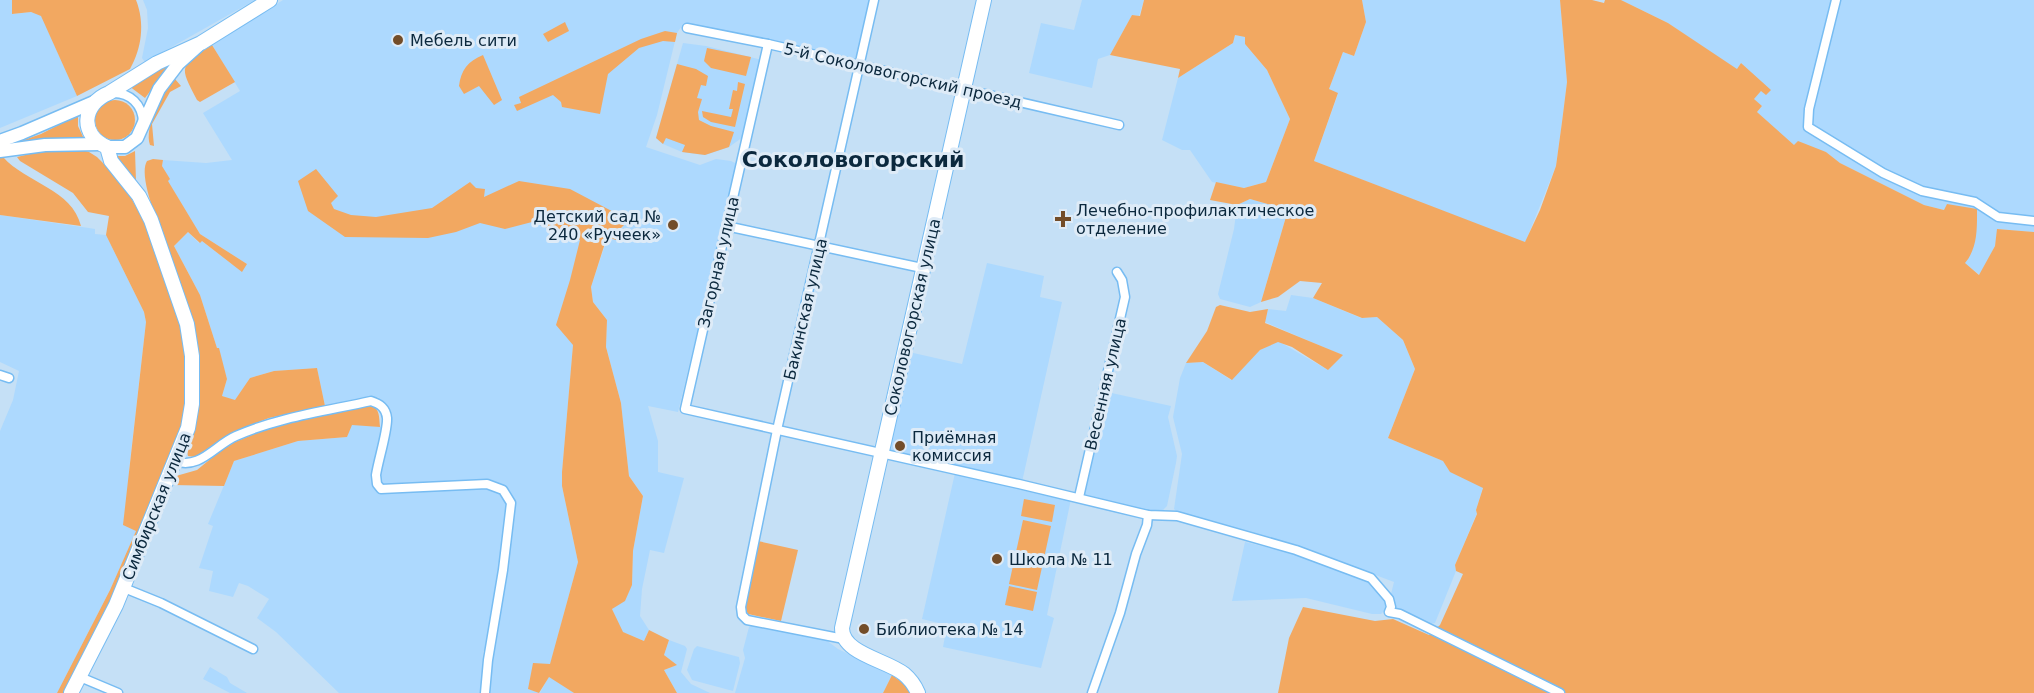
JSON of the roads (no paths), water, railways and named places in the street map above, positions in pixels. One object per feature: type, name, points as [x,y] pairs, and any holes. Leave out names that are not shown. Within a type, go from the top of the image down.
[{"type":"main road","points":[[0,141],[94,102],[157,63],[201,43],[270,0]]},
{"type":"main road","name":"Соколовогорская улица","points":[[843,637],[922,268],[984,0]]},
{"type":"main road","points":[[0,151],[45,145],[119,148],[131,144],[141,132],[154,97],[165,80],[178,64],[201,43]]},
{"type":"main road","points":[[94,102],[87,121],[91,134],[104,146]]},
{"type":"main road","name":"Симбирская улица","points":[[71,693],[124,588],[188,428],[192,404],[192,356],[187,324],[151,220],[139,196],[111,161],[104,146]]},
{"type":"main road","points":[[843,637],[855,649],[904,674],[915,685],[918,693]]},
{"type":"street","name":"Бакинская улица","points":[[843,637],[747,620],[744,618],[741,607],[777,430],[874,0]]},
{"type":"street","points":[[1836,0],[1809,109],[1808,127],[1882,173],[1922,191],[1975,202],[1998,217],[2034,221]]},
{"type":"street","name":"5-й Соколовогорский проезд","points":[[687,28],[692,27],[768,44],[1119,125]]},
{"type":"street","name":"Загорная улица","points":[[768,44],[685,409],[777,430]]},
{"type":"street","points":[[109,93],[122,93],[134,100],[141,111],[143,124]]},
{"type":"street","points":[[726,226],[922,268]]},
{"type":"street","name":"Весенняя улица","points":[[1079,497],[1125,297],[1122,280],[1117,272]]},
{"type":"street","points":[[175,461],[185,465],[201,460],[234,437],[272,422],[371,401],[378,403],[384,409],[387,419],[376,475],[376,484],[381,489],[487,484],[503,490],[511,502],[485,693]]},
{"type":"street","points":[[777,430],[1079,497],[1148,515],[1177,516],[1296,550],[1371,578],[1389,599],[1391,606],[1389,612],[1400,614],[1560,693]]},
{"type":"street","points":[[1092,693],[1120,613],[1148,515]]},
{"type":"street","points":[[124,588],[162,603],[253,649]]},
{"type":"street","points":[[80,677],[118,693]]},
{"type":"place","name":"Мебель сити","points":[[398,40]]},
{"type":"place","name":"Лечебно-профилактическое отделение","points":[[1063,219]]},
{"type":"place","name":"Детский сад № 240 «Ручеек»","points":[[673,225]]},
{"type":"place","name":"Приёмная комиссия","points":[[900,446]]},
{"type":"place","name":"Школа № 11","points":[[997,559]]},
{"type":"place","name":"Библиотека № 14","points":[[864,629]]},
{"type":"district","name":"Соколовогорский","points":[[853,159]]}]
